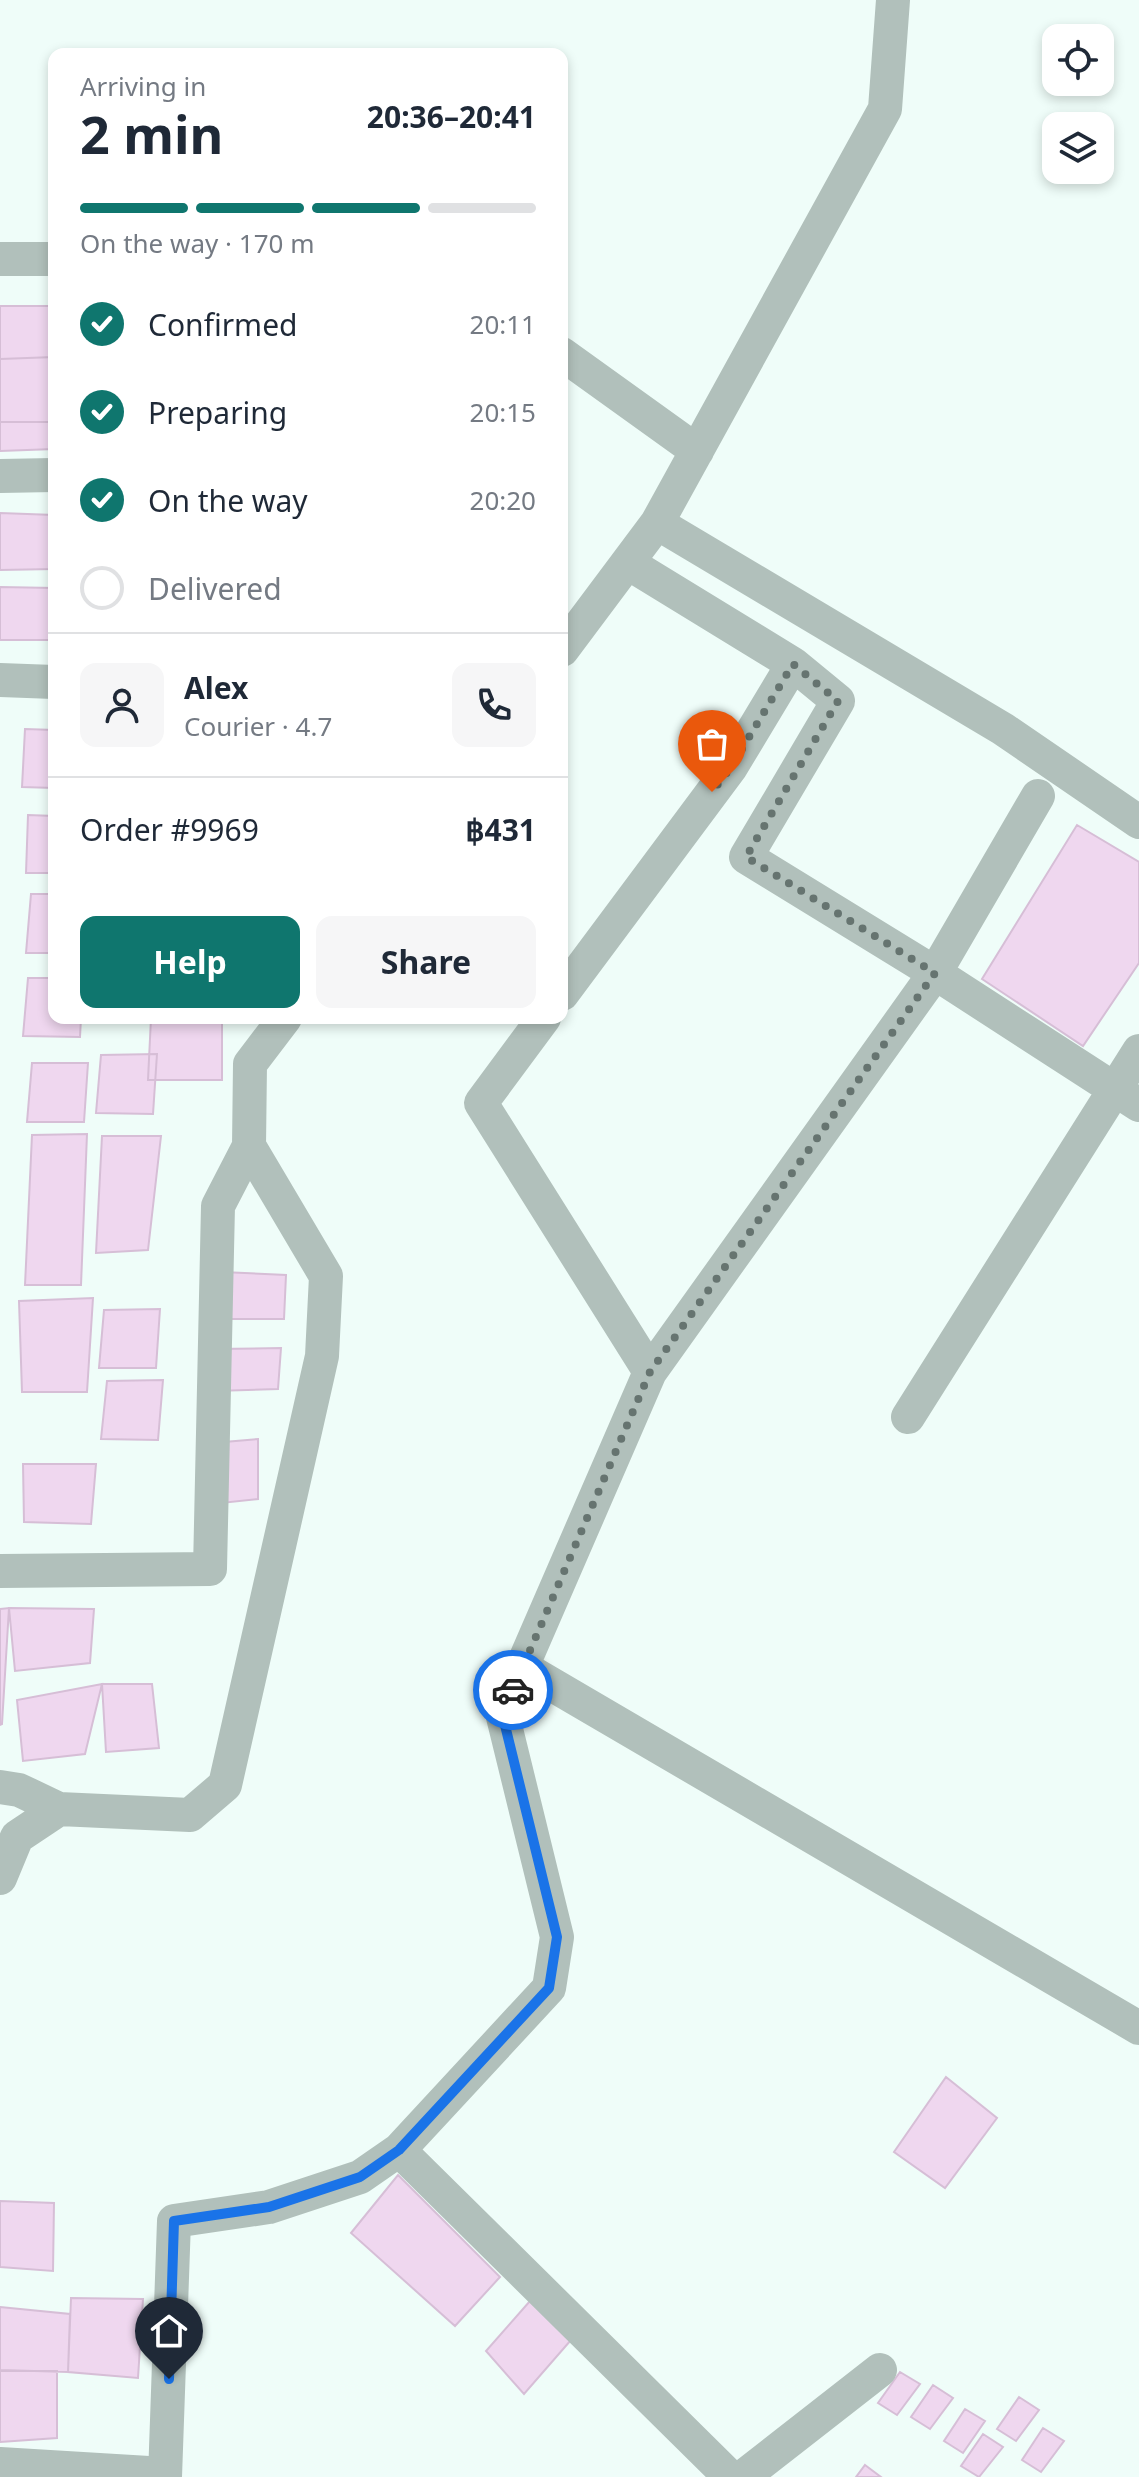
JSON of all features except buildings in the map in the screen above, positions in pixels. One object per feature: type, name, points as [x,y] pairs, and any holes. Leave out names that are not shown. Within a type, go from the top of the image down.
[{"type":"street","points":[[568,637],[657,523],[885,109],[893,0]]},
{"type":"street","points":[[0,259],[48,259]]},
{"type":"street","points":[[568,358],[697,451]]},
{"type":"street","points":[[0,476],[48,475]]},
{"type":"street","points":[[657,523],[1003,729],[1139,822]]},
{"type":"street","points":[[628,563],[793,664],[838,701],[746,857],[935,973],[1126,1097]]},
{"type":"street","points":[[568,986],[731,767],[793,664]]},
{"type":"street","points":[[0,680],[48,682]]},
{"type":"street","points":[[0,2464],[165,2475],[174,2221],[269,2207],[360,2177],[399,2150],[549,1988],[557,1937],[503,1717],[522,1667],[650,1372],[935,973],[1038,796]]},
{"type":"street","points":[[0,1571],[210,1569],[218,1206],[249,1146],[250,1064],[280,1024]]},
{"type":"street","points":[[540,1024],[481,1103],[650,1372]]},
{"type":"street","points":[[908,1417],[1126,1097],[1139,1051]]},
{"type":"street","points":[[0,1787],[19,1790],[59,1809],[190,1815],[225,1785],[322,1356],[326,1276],[249,1146]]},
{"type":"street","points":[[522,1667],[1139,2028]]},
{"type":"street","points":[[0,1878],[17,1837],[59,1809]]},
{"type":"street","points":[[399,2150],[730,2477]]},
{"type":"street","points":[[743,2477],[880,2370]]},
{"type":"way so far","points":[[513,1690],[650,1372],[935,973],[746,857],[838,701],[793,664],[731,767],[712,792]]},
{"type":"route","points":[[169,2379],[174,2221],[269,2207],[360,2177],[399,2150],[549,1988],[557,1937],[503,1717],[513,1690]]}]
